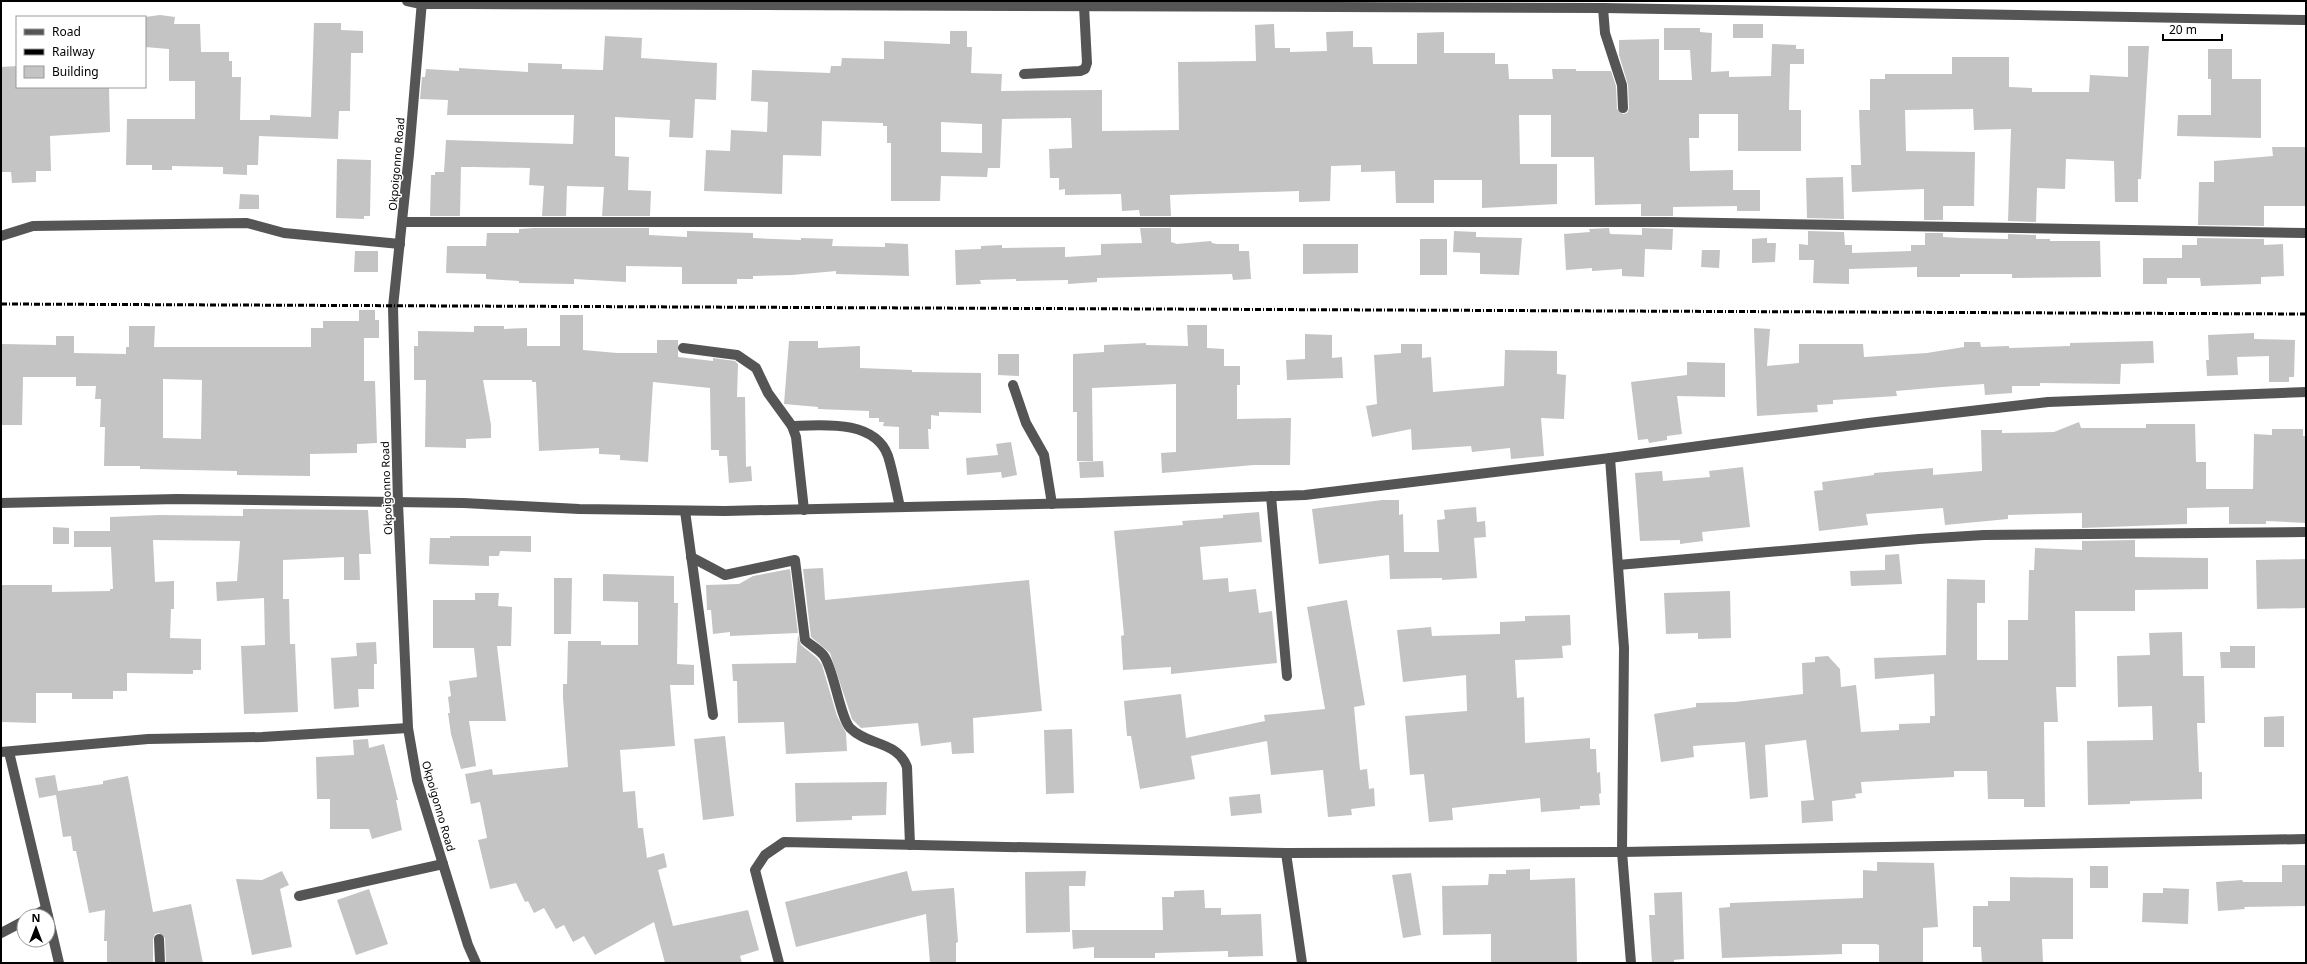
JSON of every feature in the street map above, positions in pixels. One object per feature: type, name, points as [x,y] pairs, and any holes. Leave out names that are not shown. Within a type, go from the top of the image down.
[{"type":"street","points":[[407,1],[470,3],[1603,8],[2306,20]]},
{"type":"street","name":"Okpoigonno Road","points":[[422,2],[393,306],[398,503],[408,728],[417,780],[468,945],[476,963]]},
{"type":"street","points":[[1024,74],[1080,71],[1085,69],[1087,63],[1084,6]]},
{"type":"street","points":[[1603,8],[1605,33],[1622,85],[1624,108]]},
{"type":"street","points":[[402,222],[1667,222],[2306,233]]},
{"type":"street","points":[[1,236],[33,226],[247,223],[284,233],[400,244]]},
{"type":"street","points":[[683,348],[737,355],[756,368],[768,393],[792,426],[796,437],[804,510]]},
{"type":"street","points":[[1013,385],[1026,423],[1044,454],[1052,504]]},
{"type":"street","points":[[1,503],[177,499],[685,510],[804,510],[1052,504],[1305,495],[1610,458],[1853,425],[2048,402],[2306,392]]},
{"type":"street","points":[[792,426],[840,425],[861,430],[872,437],[887,454],[900,507]]},
{"type":"street","points":[[1610,458],[1624,648],[1622,852],[1632,963]]},
{"type":"street","points":[[1271,496],[1287,676]]},
{"type":"street","points":[[685,510],[713,715]]},
{"type":"street","points":[[1618,565],[1977,536],[2306,532]]},
{"type":"street","points":[[691,557],[725,575],[795,560],[805,640],[824,656],[849,728],[862,737],[894,749],[904,758],[907,767],[910,845]]},
{"type":"street","points":[[45,908],[5,752],[148,739],[262,737],[408,728]]},
{"type":"street","points":[[779,963],[755,870],[765,855],[784,842],[1286,853],[1622,852],[2306,839]]},
{"type":"street","points":[[1286,853],[1302,963]]},
{"type":"street","points":[[299,896],[443,864]]},
{"type":"street","points":[[1,933],[16,925]]},
{"type":"street","points":[[159,939],[160,963]]},
{"type":"street","points":[[55,948],[59,963]]},
{"type":"building","points":[[160,15],[175,17],[174,24],[200,24],[201,52],[229,52],[229,61],[232,61],[232,77],[241,77],[240,120],[270,120],[270,115],[311,117],[314,23],[341,23],[341,30],[363,31],[363,53],[351,53],[350,111],[339,111],[338,139],[259,136],[258,165],[247,165],[247,175],[223,174],[223,167],[172,166],[172,170],[152,170],[152,165],[126,165],[127,119],[195,119],[195,81],[169,81],[169,49],[146,47],[146,17]]},
{"type":"building","points":[[1274,24],[1275,48],[1290,48],[1290,52],[1327,51],[1326,32],[1353,31],[1353,47],[1372,47],[1373,64],[1417,64],[1417,33],[1444,32],[1444,53],[1495,53],[1495,64],[1508,64],[1509,79],[1553,79],[1552,69],[1611,71],[1616,86],[1617,109],[1623,114],[1627,113],[1629,108],[1628,85],[1619,55],[1619,40],[1659,39],[1659,80],[1692,80],[1690,50],[1664,50],[1664,28],[1700,28],[1700,32],[1712,33],[1711,72],[1729,71],[1729,77],[1771,76],[1772,44],[1796,45],[1796,49],[1804,49],[1804,64],[1790,64],[1789,110],[1801,110],[1801,151],[1738,151],[1738,114],[1699,114],[1699,138],[1689,138],[1690,171],[1733,170],[1733,190],[1760,190],[1760,211],[1737,211],[1737,206],[1673,207],[1673,216],[1641,216],[1641,204],[1595,205],[1594,157],[1551,157],[1551,115],[1519,115],[1520,164],[1557,164],[1557,204],[1482,208],[1482,180],[1434,180],[1434,203],[1396,203],[1395,171],[1361,172],[1361,165],[1331,166],[1330,201],[1299,202],[1299,191],[1170,195],[1171,216],[1140,216],[1139,210],[1122,211],[1121,194],[1065,195],[1065,189],[1059,190],[1059,178],[1050,178],[1049,149],[1072,148],[1071,118],[1002,119],[1000,168],[988,168],[987,177],[941,176],[940,201],[891,201],[891,143],[887,143],[887,126],[883,126],[883,123],[822,121],[821,156],[783,155],[782,194],[704,191],[706,150],[730,151],[731,130],[767,132],[768,102],[751,101],[752,70],[830,73],[831,66],[841,66],[842,58],[884,59],[884,41],[950,44],[950,31],[967,31],[967,47],[972,47],[971,73],[1002,74],[1001,91],[1102,90],[1102,131],[1179,130],[1178,62],[1256,61],[1255,25]],"holes":[[[941,122],[982,124],[982,153],[941,152]]]},
{"type":"building","points":[[1733,24],[1763,24],[1763,38],[1733,38]]},
{"type":"building","points":[[605,36],[642,38],[641,58],[717,63],[716,100],[695,99],[693,138],[669,137],[670,120],[615,117],[615,156],[629,157],[628,190],[651,191],[650,216],[602,216],[604,187],[567,186],[566,216],[542,216],[544,186],[529,185],[530,168],[461,167],[460,216],[430,216],[431,175],[435,175],[435,172],[444,172],[446,140],[573,144],[574,115],[447,115],[448,100],[420,99],[422,77],[425,77],[426,69],[459,71],[459,68],[528,72],[528,63],[562,64],[562,69],[603,70]]},
{"type":"building","points":[[2128,46],[2149,46],[2141,179],[2138,179],[2138,202],[2115,202],[2114,161],[2066,159],[2065,189],[2037,188],[2036,222],[2008,221],[2011,129],[1974,130],[1973,109],[1905,110],[1906,151],[1975,152],[1974,206],[1943,206],[1943,220],[1924,220],[1924,189],[1852,192],[1851,165],[1861,165],[1859,110],[1870,110],[1870,79],[1885,79],[1885,74],[1952,74],[1952,57],[2009,57],[2009,87],[2032,88],[2032,92],[2089,92],[2090,75],[2128,77]]},
{"type":"building","points":[[2208,49],[2232,49],[2232,79],[2261,79],[2261,138],[2177,136],[2178,115],[2211,115],[2211,79],[2208,79]]},
{"type":"building","points":[[16,66],[16,88],[109,88],[110,132],[50,136],[51,171],[36,171],[36,182],[12,183],[11,172],[1,172],[1,67]]},
{"type":"building","points":[[2272,147],[2306,147],[2306,206],[2264,206],[2264,226],[2198,225],[2199,182],[2214,182],[2214,161],[2273,156]]},
{"type":"building","points":[[337,159],[371,160],[370,216],[364,216],[364,219],[336,218]]},
{"type":"building","points":[[1843,177],[1844,219],[1807,218],[1806,178]]},
{"type":"building","points":[[240,194],[259,195],[259,209],[239,209]]},
{"type":"building","points":[[649,228],[649,235],[687,237],[687,231],[753,233],[753,238],[801,240],[801,238],[833,239],[832,246],[885,247],[885,243],[908,244],[909,276],[836,274],[836,271],[792,275],[753,276],[753,279],[737,279],[737,284],[682,284],[682,267],[626,266],[626,282],[574,279],[574,284],[519,283],[519,281],[486,279],[486,274],[446,273],[447,246],[486,246],[487,233],[519,233],[519,229]]},
{"type":"building","points":[[1140,228],[1171,228],[1171,242],[1177,244],[1211,241],[1212,243],[1217,244],[1239,244],[1239,251],[1249,251],[1251,279],[1233,280],[1232,274],[1097,278],[1097,282],[1068,284],[1068,280],[980,280],[981,284],[956,285],[955,250],[981,249],[981,246],[1002,245],[1002,248],[1065,247],[1065,257],[1101,255],[1101,244],[1142,243]]},
{"type":"building","points":[[1609,228],[1610,234],[1642,235],[1642,228],[1673,229],[1672,250],[1645,249],[1644,277],[1622,276],[1622,269],[1592,271],[1592,268],[1566,270],[1564,234],[1590,232],[1589,229]]},
{"type":"building","points":[[1454,231],[1476,232],[1476,237],[1522,238],[1519,275],[1480,274],[1480,253],[1453,252]]},
{"type":"building","points":[[1808,231],[1844,232],[1845,245],[1852,245],[1852,253],[1911,251],[1911,245],[1925,245],[1925,233],[1943,233],[1943,237],[1960,238],[2008,239],[2008,234],[2036,235],[2036,239],[2050,239],[2050,241],[2100,241],[2101,277],[2012,278],[2012,274],[1960,274],[1960,277],[1917,277],[1917,267],[1849,269],[1849,284],[1813,283],[1814,260],[1799,260],[1799,244],[1808,245]]},
{"type":"building","points":[[1767,238],[1767,243],[1776,243],[1775,262],[1752,263],[1752,239]]},
{"type":"building","points":[[2197,238],[2264,239],[2264,245],[2283,244],[2284,276],[2261,277],[2261,284],[2201,286],[2200,278],[2167,278],[2167,284],[2143,284],[2143,258],[2182,258],[2182,245],[2197,245]]},
{"type":"building","points":[[1420,239],[1447,239],[1447,275],[1420,275]]},
{"type":"building","points":[[1303,244],[1358,244],[1358,273],[1303,274]]},
{"type":"building","points":[[1702,250],[1720,250],[1719,268],[1701,267]]},
{"type":"building","points":[[355,251],[378,251],[378,272],[354,272]]},
{"type":"building","points":[[359,310],[375,310],[375,320],[379,320],[379,338],[364,338],[364,381],[375,381],[377,443],[357,444],[357,453],[310,454],[310,476],[237,475],[237,471],[140,469],[140,466],[104,466],[105,427],[100,427],[101,399],[95,399],[96,386],[76,386],[76,377],[23,377],[22,425],[1,425],[1,344],[56,345],[56,336],[74,336],[74,353],[126,354],[126,347],[129,347],[129,326],[155,326],[154,347],[311,347],[311,328],[323,328],[323,321],[359,321]],"holes":[[[163,379],[202,380],[201,439],[163,438]]]},
{"type":"building","points":[[560,315],[583,315],[583,350],[617,353],[657,353],[657,340],[678,340],[678,357],[713,361],[713,358],[735,361],[738,364],[737,397],[745,397],[746,467],[751,466],[752,481],[729,483],[727,456],[719,456],[719,450],[711,450],[710,388],[653,382],[648,462],[620,460],[620,455],[599,454],[599,448],[539,451],[536,382],[532,382],[532,380],[483,380],[491,425],[491,438],[466,439],[466,448],[425,447],[426,380],[414,380],[414,346],[418,346],[418,331],[474,332],[474,326],[504,326],[504,329],[527,328],[527,346],[560,346]]},
{"type":"building","points":[[1187,325],[1207,325],[1207,348],[1224,349],[1224,366],[1240,366],[1240,385],[1237,385],[1237,419],[1291,418],[1290,465],[1254,465],[1162,473],[1161,453],[1176,452],[1176,384],[1092,388],[1093,461],[1077,461],[1077,412],[1073,412],[1073,354],[1104,352],[1104,345],[1146,343],[1146,345],[1188,346]]},
{"type":"building","points":[[1754,328],[1770,329],[1767,366],[1799,363],[1799,344],[1863,344],[1864,357],[1927,353],[1964,347],[1964,342],[1980,342],[1981,347],[2009,346],[2009,348],[2070,346],[2070,343],[2153,341],[2154,363],[2121,364],[2120,384],[2040,383],[2040,386],[2012,386],[2012,393],[1985,395],[1984,384],[1896,391],[1897,396],[1833,400],[1833,404],[1817,405],[1818,412],[1757,416]]},
{"type":"building","points":[[2254,333],[2254,339],[2295,340],[2294,377],[2289,377],[2289,382],[2269,382],[2269,356],[2237,357],[2238,375],[2207,376],[2206,360],[2209,360],[2208,335]]},
{"type":"building","points":[[1305,334],[1332,335],[1332,358],[1342,357],[1343,378],[1287,380],[1286,360],[1305,359]]},
{"type":"building","points":[[789,341],[818,341],[818,348],[860,346],[860,368],[912,370],[912,372],[981,373],[981,413],[939,412],[939,416],[931,415],[931,429],[928,429],[929,449],[899,449],[899,427],[883,426],[884,422],[879,422],[879,418],[869,418],[869,411],[818,409],[818,407],[784,404]]},
{"type":"building","points":[[1401,344],[1422,344],[1422,358],[1431,357],[1433,392],[1504,386],[1505,350],[1557,351],[1557,374],[1566,375],[1564,419],[1541,418],[1544,456],[1511,459],[1510,448],[1472,452],[1471,446],[1412,450],[1411,429],[1372,437],[1366,406],[1377,404],[1374,355],[1401,353]]},
{"type":"building","points":[[998,354],[1019,354],[1019,376],[998,375]]},
{"type":"building","points":[[1687,362],[1725,363],[1725,397],[1677,396],[1682,434],[1667,436],[1667,440],[1649,443],[1648,439],[1638,440],[1631,382],[1687,375]]},
{"type":"building","points":[[2079,422],[2081,428],[2146,428],[2146,424],[2195,424],[2196,462],[2206,462],[2206,489],[2253,489],[2254,434],[2272,435],[2272,429],[2303,429],[2303,436],[2306,436],[2306,523],[2266,521],[2266,524],[2229,524],[2229,507],[2187,508],[2187,524],[2082,528],[2082,513],[2008,515],[2008,519],[1945,525],[1943,508],[1866,514],[1868,525],[1819,531],[1814,491],[1823,490],[1822,482],[1874,475],[1874,473],[1933,468],[1933,475],[1982,471],[1981,430],[2002,430],[2002,433],[2054,432]]},
{"type":"building","points":[[1011,442],[1017,475],[1002,478],[1001,472],[967,475],[966,458],[998,455],[996,444]]},
{"type":"building","points":[[1103,461],[1104,477],[1080,478],[1079,462]]},
{"type":"building","points":[[1743,467],[1750,527],[1702,532],[1703,541],[1680,544],[1680,540],[1640,541],[1635,473],[1662,471],[1663,481],[1710,477],[1709,471]]},
{"type":"building","points":[[1382,500],[1399,500],[1399,515],[1403,514],[1404,552],[1439,552],[1437,520],[1445,519],[1444,510],[1476,507],[1477,522],[1485,521],[1486,537],[1474,538],[1477,578],[1442,580],[1442,578],[1390,579],[1389,555],[1319,564],[1312,509]]},
{"type":"building","points":[[243,509],[368,510],[371,554],[359,554],[360,580],[344,580],[344,557],[283,560],[283,599],[289,599],[290,644],[295,644],[298,712],[244,714],[241,646],[265,645],[264,598],[217,601],[216,582],[237,581],[240,541],[153,540],[155,582],[174,581],[174,609],[171,609],[170,638],[201,639],[201,670],[193,670],[193,674],[127,673],[127,691],[113,691],[113,699],[72,699],[72,693],[36,693],[36,723],[1,722],[1,585],[52,585],[52,592],[110,591],[110,589],[113,589],[111,547],[74,547],[74,531],[110,531],[110,517],[159,515],[243,516]]},
{"type":"building","points":[[1259,512],[1262,542],[1200,547],[1203,580],[1228,578],[1229,592],[1256,589],[1259,613],[1272,611],[1277,663],[1171,674],[1171,667],[1123,670],[1121,636],[1124,635],[1114,531],[1183,525],[1182,521],[1223,518],[1223,515]]},
{"type":"building","points":[[53,527],[69,528],[69,544],[53,544]]},
{"type":"building","points":[[450,536],[531,536],[531,552],[500,551],[499,556],[489,556],[489,566],[429,564],[430,538],[450,538]]},
{"type":"building","points":[[2135,540],[2135,557],[2208,558],[2208,589],[2135,590],[2135,611],[2075,611],[2076,687],[2056,687],[2058,722],[2044,722],[2045,807],[2024,807],[2024,799],[1988,799],[1987,771],[1954,771],[1954,777],[1861,782],[1862,793],[1855,794],[1856,798],[1832,801],[1833,821],[1802,823],[1801,801],[1814,800],[1806,740],[1765,745],[1768,797],[1750,799],[1745,742],[1693,746],[1694,757],[1661,762],[1654,714],[1696,707],[1696,703],[1735,702],[1803,694],[1802,663],[1815,662],[1815,657],[1828,656],[1840,669],[1841,687],[1856,685],[1861,732],[1899,730],[1899,724],[1930,723],[1930,716],[1935,716],[1934,674],[1875,679],[1874,658],[1946,655],[1947,579],[1985,580],[1985,603],[1977,603],[1977,660],[2008,660],[2008,620],[2028,620],[2029,570],[2034,570],[2035,548],[2082,550],[2082,541]]},
{"type":"building","points":[[1899,554],[1902,584],[1851,586],[1850,571],[1885,570],[1885,555]]},
{"type":"building","points":[[2306,559],[2306,608],[2257,609],[2256,560]]},
{"type":"building","points":[[823,568],[825,600],[1029,580],[1042,711],[973,718],[974,753],[952,754],[951,742],[921,746],[918,723],[861,728],[852,719],[830,653],[811,637],[803,569]]},
{"type":"building","points":[[790,569],[798,633],[730,636],[730,632],[713,634],[711,610],[707,610],[706,585],[739,584],[753,576]]},
{"type":"building","points":[[603,574],[674,576],[674,603],[678,603],[677,664],[694,665],[694,685],[670,685],[675,746],[620,750],[623,792],[635,791],[638,828],[643,828],[647,858],[664,853],[667,867],[658,870],[673,926],[748,910],[759,950],[740,956],[742,963],[665,963],[654,922],[595,955],[584,936],[573,942],[564,925],[556,929],[544,908],[534,913],[528,901],[525,902],[516,883],[490,889],[478,840],[487,838],[480,802],[471,804],[465,774],[492,769],[493,775],[568,767],[563,684],[567,684],[568,641],[601,641],[601,645],[638,645],[638,602],[603,601]]},
{"type":"building","points":[[554,578],[572,578],[571,634],[554,634]]},
{"type":"building","points":[[1730,591],[1731,638],[1698,639],[1698,633],[1666,634],[1664,593]]},
{"type":"building","points":[[475,593],[499,593],[498,606],[512,607],[511,646],[497,646],[506,721],[469,721],[476,766],[461,769],[451,734],[448,713],[450,713],[448,697],[451,696],[449,681],[477,677],[474,648],[433,648],[433,600],[475,600]]},
{"type":"building","points":[[1347,600],[1365,705],[1354,707],[1360,770],[1367,769],[1369,789],[1374,788],[1375,806],[1351,809],[1352,815],[1328,817],[1323,770],[1271,775],[1267,741],[1191,756],[1195,779],[1140,789],[1131,736],[1127,736],[1124,701],[1181,694],[1186,738],[1265,721],[1264,715],[1325,709],[1307,607]]},
{"type":"building","points":[[1570,615],[1571,645],[1562,646],[1563,658],[1515,660],[1517,698],[1524,697],[1525,743],[1590,738],[1590,749],[1596,749],[1597,773],[1600,772],[1600,805],[1580,806],[1580,809],[1541,812],[1540,798],[1452,808],[1453,820],[1429,822],[1424,774],[1410,775],[1405,716],[1467,711],[1466,675],[1403,682],[1397,630],[1431,627],[1432,636],[1500,634],[1500,622],[1525,621],[1525,616]]},
{"type":"building","points":[[2182,632],[2183,676],[2204,676],[2205,723],[2197,723],[2199,772],[2202,772],[2202,799],[2130,801],[2130,804],[2088,805],[2087,741],[2153,740],[2152,706],[2118,707],[2117,656],[2150,655],[2149,633]]},
{"type":"building","points":[[798,635],[801,645],[817,658],[822,665],[837,716],[846,733],[847,751],[786,754],[784,722],[738,723],[737,681],[733,681],[732,664],[796,663]]},
{"type":"building","points":[[376,642],[377,664],[374,664],[374,689],[358,689],[359,707],[334,709],[331,658],[357,656],[356,643]]},
{"type":"building","points":[[2230,646],[2255,646],[2255,668],[2221,668],[2220,652],[2230,652]]},
{"type":"building","points":[[2284,716],[2284,747],[2264,747],[2264,717]]},
{"type":"building","points":[[1072,729],[1074,793],[1046,794],[1044,730]]},
{"type":"building","points":[[725,736],[734,816],[703,820],[694,739]]},
{"type":"building","points":[[368,739],[369,748],[384,744],[398,800],[396,800],[402,830],[372,839],[369,829],[330,829],[330,799],[317,799],[316,757],[354,755],[353,740]]},
{"type":"building","points":[[55,775],[58,791],[103,784],[103,781],[128,776],[153,912],[191,904],[203,963],[166,963],[165,938],[159,933],[155,934],[153,939],[153,963],[107,963],[107,941],[104,941],[105,910],[89,913],[76,851],[73,851],[71,836],[63,837],[56,795],[39,798],[35,778]]},
{"type":"building","points":[[887,782],[886,815],[852,816],[852,820],[796,822],[795,783]]},
{"type":"building","points":[[1260,794],[1262,813],[1231,816],[1229,797]]},
{"type":"building","points":[[1877,862],[1934,863],[1938,927],[1923,928],[1923,963],[1879,963],[1879,945],[1876,944],[1842,944],[1842,954],[1722,958],[1719,908],[1730,907],[1730,903],[1863,898],[1863,870],[1877,871]]},
{"type":"building","points":[[2282,865],[2306,865],[2306,906],[2244,907],[2245,909],[2218,911],[2216,882],[2242,880],[2243,882],[2282,882]]},
{"type":"building","points":[[2090,866],[2108,866],[2108,888],[2090,888]]},
{"type":"building","points":[[1530,869],[1530,880],[1575,878],[1577,963],[1491,963],[1491,934],[1443,935],[1442,886],[1488,885],[1489,874],[1506,874],[1506,870]]},
{"type":"building","points":[[282,871],[289,885],[280,889],[292,947],[252,955],[236,879],[262,880]]},
{"type":"building","points":[[907,871],[912,891],[954,888],[958,942],[956,943],[956,963],[930,963],[926,914],[796,947],[785,902]]},
{"type":"building","points":[[1086,871],[1085,886],[1069,886],[1070,932],[1026,933],[1025,872]]},
{"type":"building","points":[[1411,873],[1421,935],[1403,938],[1392,875]]},
{"type":"building","points":[[2010,877],[2073,878],[2073,939],[2042,939],[2043,963],[1982,963],[1981,947],[1973,947],[1973,906],[1988,906],[1988,901],[2010,901]]},
{"type":"building","points":[[2163,888],[2189,889],[2188,924],[2142,922],[2143,893],[2163,893]]},
{"type":"building","points":[[369,889],[388,944],[356,955],[337,900]]},
{"type":"building","points":[[1204,890],[1205,908],[1221,908],[1221,915],[1261,914],[1263,956],[1228,957],[1228,951],[1155,953],[1155,958],[1094,958],[1094,947],[1073,949],[1072,930],[1163,930],[1162,897],[1174,897],[1174,891]]},
{"type":"building","points":[[1682,892],[1684,959],[1674,960],[1674,963],[1652,963],[1649,915],[1655,915],[1654,893]]},
{"type":"railway","points":[[1,304],[2306,314]]}]
